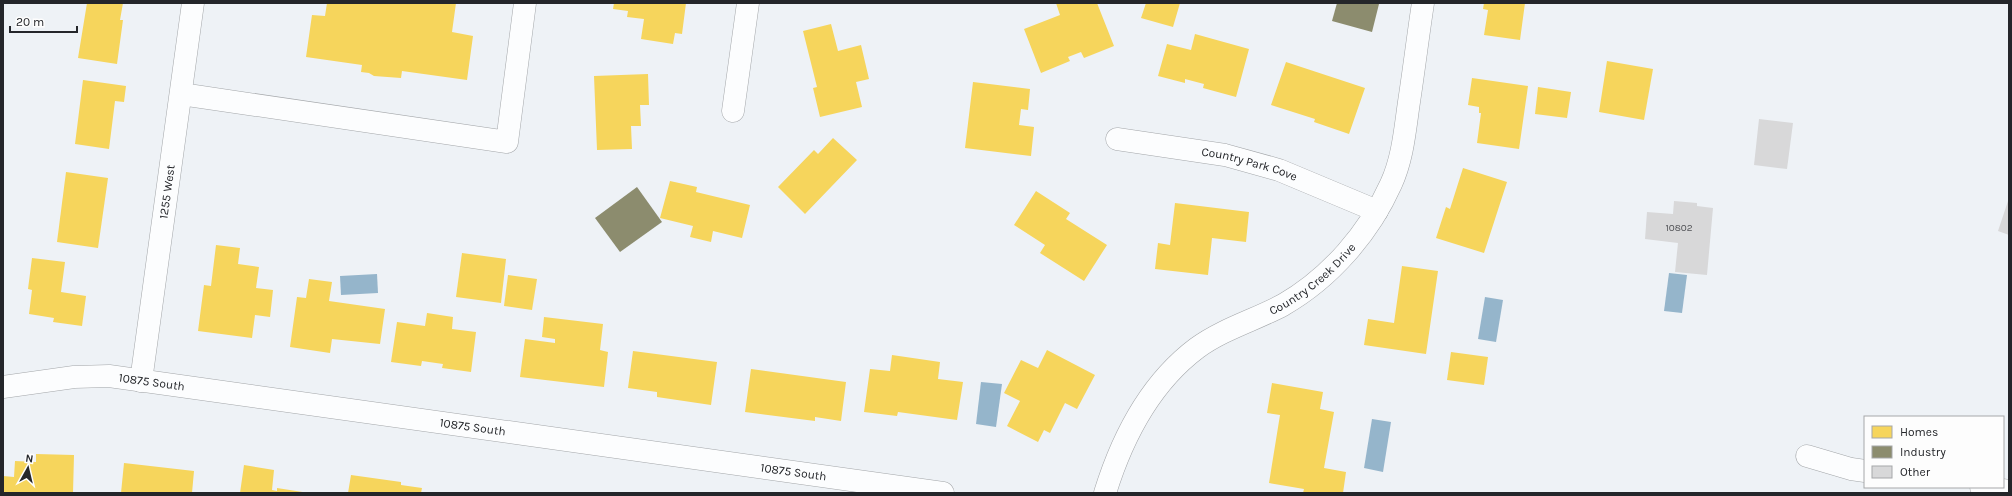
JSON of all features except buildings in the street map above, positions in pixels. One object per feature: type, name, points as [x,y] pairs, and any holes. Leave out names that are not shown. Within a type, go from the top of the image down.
[{"type":"street","name":"1255 West","points":[[141,381],[193,3]]},
{"type":"street","points":[[180,94],[508,142],[525,3]]},
{"type":"street","points":[[733,111],[748,3]]},
{"type":"street","name":"Country Creek Drive","points":[[1105,493],[1115,458],[1132,425],[1150,396],[1173,371],[1196,349],[1224,332],[1282,305],[1308,289],[1331,269],[1356,241],[1377,211],[1391,184],[1401,155],[1423,3]]},
{"type":"street","name":"Country Park Cove","points":[[1117,139],[1225,155],[1271,168],[1331,191],[1377,211]]},
{"type":"street","name":"10875 South","points":[[3,387],[74,376],[109,376],[943,493]]},
{"type":"street","points":[[1807,456],[1850,469],[1864,471]]},
{"type":"street","points":[[1988,488],[2009,491]]},
{"type":"water","points":[[1669,273],[1687,275],[1682,313],[1664,311]]},
{"type":"water","points":[[377,274],[378,293],[341,295],[340,276]]},
{"type":"water","points":[[1485,297],[1503,300],[1496,342],[1478,339]]},
{"type":"water","points":[[981,382],[1002,384],[996,427],[976,424]]},
{"type":"water","points":[[1372,419],[1391,422],[1383,472],[1364,468]]}]
